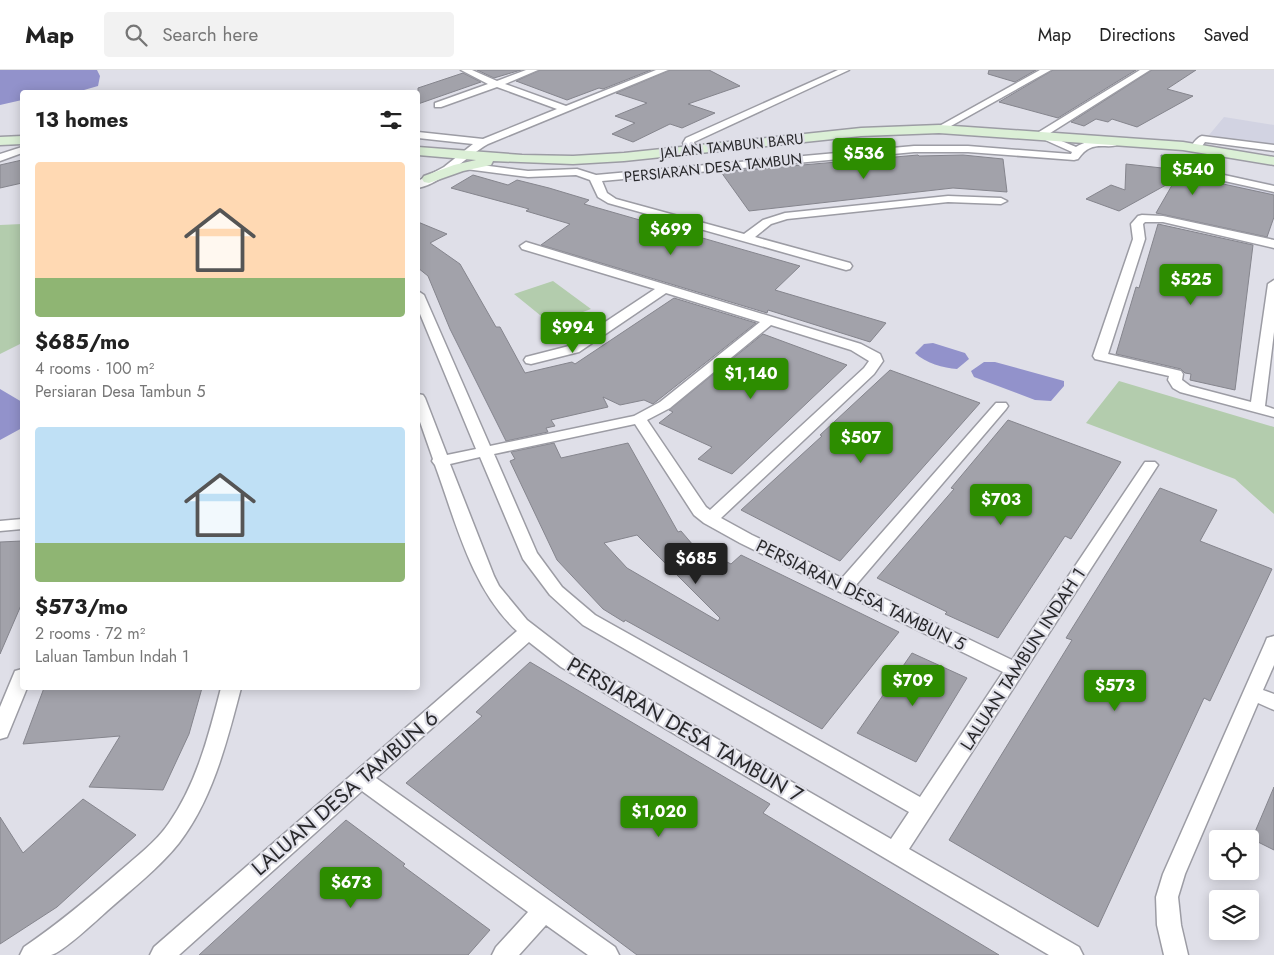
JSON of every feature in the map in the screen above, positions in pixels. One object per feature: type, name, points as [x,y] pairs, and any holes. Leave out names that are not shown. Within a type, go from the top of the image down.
[{"type":"main road","name":"JALAN TAMBUN BARU","points":[[466,160],[597,159],[861,132],[939,129],[1196,147],[1274,161]]},
{"type":"main road","points":[[0,141],[20,140]]},
{"type":"main road","name":"JALAN TAMBUN BARU","points":[[1165,145],[1182,150],[1274,167]]},
{"type":"main road","points":[[420,151],[466,160]]},
{"type":"main road","points":[[420,152],[432,156],[440,162],[442,169],[429,179]]},
{"type":"main road","points":[[429,179],[466,160]]},
{"type":"street","points":[[464,70],[496,84],[565,109]]},
{"type":"street","points":[[438,105],[534,70]]},
{"type":"street","points":[[466,160],[484,142],[664,70]]},
{"type":"street","points":[[691,150],[688,143],[690,140],[845,70]]},
{"type":"street","points":[[939,129],[1047,70]]},
{"type":"street","points":[[1039,135],[1146,70]]},
{"type":"street","points":[[1039,135],[1078,151]]},
{"type":"street","points":[[420,136],[484,142]]},
{"type":"street","points":[[1196,147],[1202,138],[1274,148]]},
{"type":"street","name":"PERSIARAN DESA TAMBUN","points":[[466,160],[528,174],[577,172],[586,173],[596,178],[625,177],[914,148],[950,148],[1074,157],[1078,151],[1101,143],[1136,142]]},
{"type":"street","points":[[0,158],[20,151]]},
{"type":"street","points":[[596,178],[602,195],[612,201],[846,266]]},
{"type":"street","points":[[1224,178],[1274,189]]},
{"type":"street","points":[[746,238],[767,222],[785,216],[948,199],[1001,201]]},
{"type":"street","points":[[1274,244],[1155,217],[1142,218],[1137,224],[1140,231],[1139,239],[1100,356],[1176,374],[1175,380],[1178,385],[1185,389],[1274,413]]},
{"type":"street","points":[[526,246],[865,350],[875,357],[876,360],[869,371],[710,519]]},
{"type":"street","points":[[1257,408],[1274,284]]},
{"type":"street","points":[[531,360],[563,353],[579,346],[665,288]]},
{"type":"street","points":[[420,300],[529,555],[556,592],[589,620],[924,810]]},
{"type":"street","points":[[440,461],[640,419],[665,405],[770,320]]},
{"type":"street","name":"PERSIARAN DESA TAMBUN 7","points":[[420,404],[440,461],[485,576],[497,598],[510,615],[528,632],[568,662],[1071,955]]},
{"type":"street","points":[[844,586],[1001,406]]},
{"type":"street","name":"PERSIARAN DESA TAMBUN 5","points":[[640,419],[692,502],[710,519],[746,539],[1016,670]]},
{"type":"street","name":"LALUAN TAMBUN INDAH 1","points":[[895,852],[1150,465]]},
{"type":"street","points":[[0,526],[20,524]]},
{"type":"street","name":"LALUAN DESA TAMBUN 6","points":[[162,955],[528,632]]},
{"type":"street","points":[[1176,955],[1169,925],[1167,897],[1174,874],[1274,643]]},
{"type":"street","points":[[0,731],[20,681]]},
{"type":"street","points":[[32,955],[82,919],[152,857],[177,830],[192,802],[214,752],[230,690]]},
{"type":"street","points":[[1252,693],[1274,702]]},
{"type":"street","points":[[361,779],[607,955]]},
{"type":"street","points":[[504,955],[544,910]]},
{"type":"shaded area","points":[[1224,117],[1274,125],[1274,147],[1209,135]]},
{"type":"shaded area","points":[[1222,173],[1274,184],[1274,216],[1196,198]]},
{"type":"green space","points":[[20,224],[20,344],[0,354],[0,225]]},
{"type":"green space","points":[[553,281],[591,309],[551,324],[514,294]]},
{"type":"green space","points":[[1119,381],[1274,427],[1274,514],[1235,479],[1086,423]]},
{"type":"water","points":[[0,70],[97,70],[100,76],[98,86],[84,90],[20,90],[20,100],[0,105]]},
{"type":"water","points":[[933,343],[965,353],[969,359],[957,369],[929,362],[915,353],[924,344]]},
{"type":"water","points":[[984,362],[995,362],[1064,381],[1064,386],[1051,401],[1035,400],[974,377],[971,371]]},
{"type":"water","points":[[0,389],[20,401],[20,429],[0,440]]},
{"type":"building","points":[[477,70],[521,70],[494,78]]},
{"type":"building","points":[[540,70],[651,70],[603,89],[599,88],[567,100],[516,81]]},
{"type":"building","points":[[670,70],[709,70],[740,86],[688,104],[715,113],[682,128],[670,124],[633,142],[612,134],[635,123],[615,116],[647,103],[616,93]]},
{"type":"building","points":[[989,70],[1036,70],[1015,82],[988,74]]},
{"type":"building","points":[[1053,70],[1136,70],[1058,118],[999,102]]},
{"type":"building","points":[[1152,70],[1196,70],[1167,89],[1193,96],[1137,127],[1112,119],[1108,122],[1096,119],[1084,126],[1071,122]]},
{"type":"building","points":[[463,73],[481,82],[420,103],[420,90],[418,88]]},
{"type":"building","points":[[918,155],[963,155],[1003,159],[1007,192],[953,188],[749,211],[721,172]]},
{"type":"building","points":[[1161,155],[1208,161],[1204,163],[1205,170],[1212,171],[1214,182],[1274,195],[1274,217],[1267,237],[1156,213],[1175,180],[1119,211],[1086,199],[1111,185],[1125,190],[1126,164],[1162,168]]},
{"type":"building","points":[[20,160],[20,183],[0,188],[0,165]]},
{"type":"building","points":[[473,175],[508,185],[517,180],[549,188],[589,200],[584,204],[800,266],[775,290],[886,323],[870,342],[768,310],[767,313],[541,245],[570,224],[526,211],[529,209],[451,188]]},
{"type":"building","points":[[420,223],[447,234],[430,243],[460,264],[496,327],[500,327],[525,373],[572,362],[575,364],[674,298],[756,323],[653,404],[644,400],[620,405],[603,397],[608,407],[551,420],[555,426],[546,428],[548,432],[506,441],[450,329],[428,276],[420,270]]},
{"type":"building","points":[[1158,224],[1253,245],[1235,390],[1190,380],[1191,374],[1185,373],[1181,369],[1116,354],[1136,287],[1139,288]]},
{"type":"building","points":[[763,334],[847,365],[732,474],[698,459],[712,447],[659,423],[673,412],[669,410]]},
{"type":"building","points":[[890,370],[980,403],[840,561],[741,510],[822,436],[820,435]]},
{"type":"building","points":[[1008,420],[1121,462],[1071,539],[1065,536],[998,638],[945,614],[947,612],[877,578],[954,489],[951,488]]},
{"type":"building","points":[[554,443],[561,458],[628,443],[678,532],[681,531],[693,545],[731,564],[741,555],[899,632],[822,729],[603,609],[557,560],[510,461],[515,459],[511,452]],"holes":[[[637,535],[720,618],[718,621],[627,568],[604,543]]]},
{"type":"building","points":[[1160,488],[1217,510],[1200,541],[1272,569],[1210,701],[1204,698],[1098,927],[949,840],[1072,640],[1066,638]]},
{"type":"building","points":[[20,541],[20,608],[0,654],[0,542]]},
{"type":"building","points":[[912,653],[967,678],[916,762],[857,733]]},
{"type":"building","points":[[530,662],[770,804],[763,813],[999,955],[637,955],[406,783],[482,716],[476,712]]},
{"type":"building","points":[[43,690],[201,690],[189,734],[163,790],[89,787],[120,736],[23,744]]},
{"type":"building","points":[[1274,787],[1274,850],[1259,842],[1259,830],[1256,830]]},
{"type":"building","points":[[83,799],[136,835],[57,907],[0,944],[0,817],[23,853]]},
{"type":"building","points":[[346,820],[405,864],[403,866],[490,930],[468,955],[199,955]]}]
